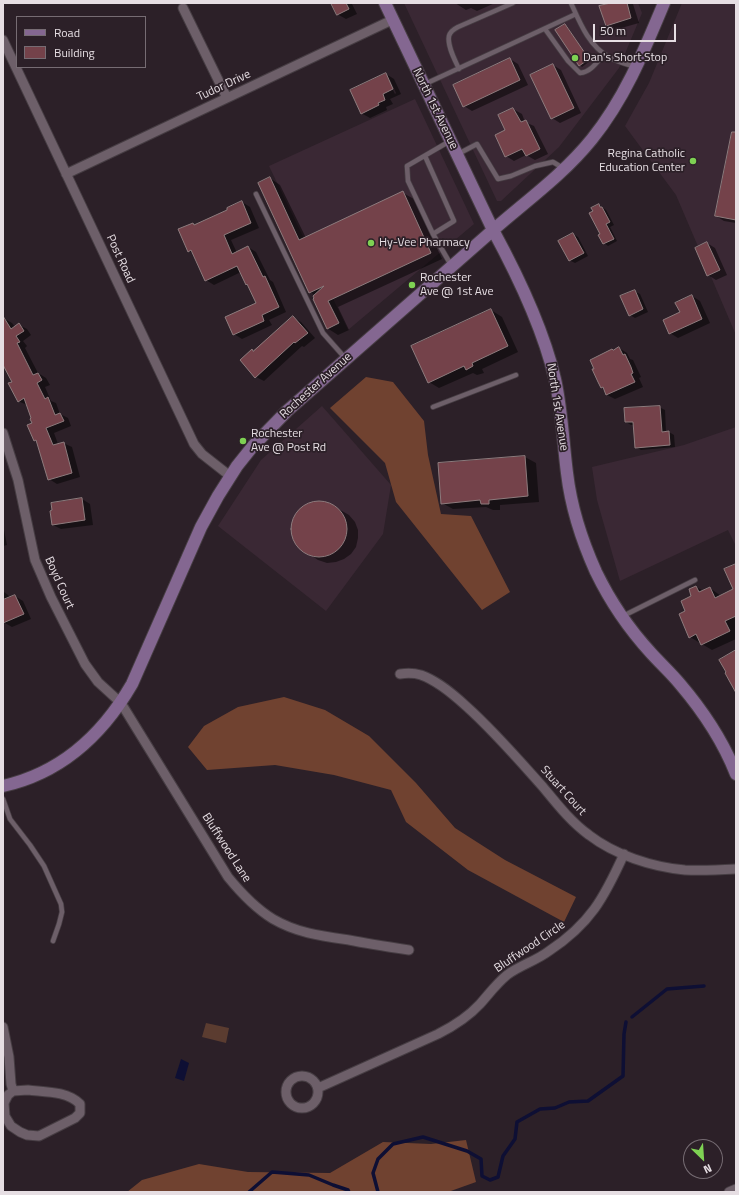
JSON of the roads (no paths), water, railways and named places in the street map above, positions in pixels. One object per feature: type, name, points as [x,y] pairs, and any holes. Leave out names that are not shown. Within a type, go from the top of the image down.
[{"type":"main road","name":"North 1st Avenue","points":[[385,3],[450,141],[512,266],[536,322],[555,380],[571,499],[583,540],[597,573],[631,629],[651,653],[679,682],[699,707],[717,734],[730,758],[736,774]]},
{"type":"main road","name":"Rochester Avenue","points":[[3,786],[28,778],[64,760],[95,735],[120,704],[132,684],[201,527],[230,476],[253,446],[269,428],[346,359],[493,230],[552,182],[593,138],[614,109],[637,67],[664,3]]},
{"type":"street","points":[[183,8],[227,98]]},
{"type":"street","name":"Tudor Drive","points":[[66,174],[392,20]]},
{"type":"street","name":"Post Road","points":[[3,40],[16,68]]},
{"type":"street","name":"Post Road","points":[[16,68],[194,444],[202,454],[230,476]]},
{"type":"street","name":"Boyd Court","points":[[3,433],[18,480],[35,560],[45,585],[85,664],[98,682],[120,704]]},
{"type":"street","name":"Stuart Court","points":[[400,674],[410,673],[421,675],[454,695],[482,720],[503,742],[573,822],[589,835],[607,846],[641,861],[665,867],[703,871],[736,869]]},
{"type":"street","name":"Bluffwood Lane","points":[[120,704],[228,878],[256,907],[272,918],[309,934],[409,950]]},
{"type":"street","name":"Bluffwood Circle","points":[[318,1088],[438,1034],[454,1026],[468,1016],[507,975],[548,952],[583,924],[597,906],[609,886],[624,854]]},
{"type":"street","points":[[3,1027],[9,1057],[13,1091]]},
{"type":"street","points":[[28,1090],[65,1095],[74,1098],[80,1104],[80,1113],[75,1118],[47,1133],[39,1136],[27,1135],[11,1126],[5,1116],[4,1103],[8,1095],[13,1091],[28,1090]]},
{"type":"street","points":[[729,1192],[736,1189]]},
{"type":"lane","points":[[459,69],[448,37],[451,32],[458,27],[513,3]]},
{"type":"lane","points":[[571,3],[582,28],[596,48],[622,63],[637,67]]},
{"type":"lane","points":[[424,85],[576,14]]},
{"type":"lane","points":[[545,28],[568,61],[580,73],[585,73],[591,69],[604,54]]},
{"type":"lane","points":[[450,141],[407,166],[408,181],[433,234],[452,267]]},
{"type":"lane","points":[[457,154],[477,144],[498,178],[511,176],[535,166],[553,162],[564,169]]},
{"type":"lane","points":[[425,156],[454,221],[433,234]]},
{"type":"lane","points":[[256,194],[323,333],[346,359]]},
{"type":"lane","points":[[433,408],[516,375]]},
{"type":"lane","points":[[623,616],[695,580]]},
{"type":"lane","points":[[3,799],[10,819],[44,866],[61,904],[62,912],[60,924],[53,941]]},
{"type":"waterway","points":[[632,1017],[667,989],[704,986]]},
{"type":"waterway","points":[[378,1192],[373,1173],[378,1159],[393,1144],[423,1137],[467,1151],[481,1159],[482,1176],[490,1180],[498,1177],[503,1156],[515,1139],[517,1122],[540,1109],[555,1108],[569,1102],[588,1101],[623,1076],[624,1034],[626,1022]]},
{"type":"waterway","points":[[249,1192],[272,1172],[309,1175],[348,1190],[349,1192]]},
{"type":"place","name":"Dan's Short Stop","points":[[575,58]]},
{"type":"place","name":"Regina Catholic Education Center","points":[[693,161]]},
{"type":"place","name":"Hy-Vee Pharmacy","points":[[371,243]]},
{"type":"place","name":"Rochester Ave @ 1st Ave","points":[[412,285]]},
{"type":"place","name":"Rochester Ave @ Post Rd","points":[[243,441]]}]
